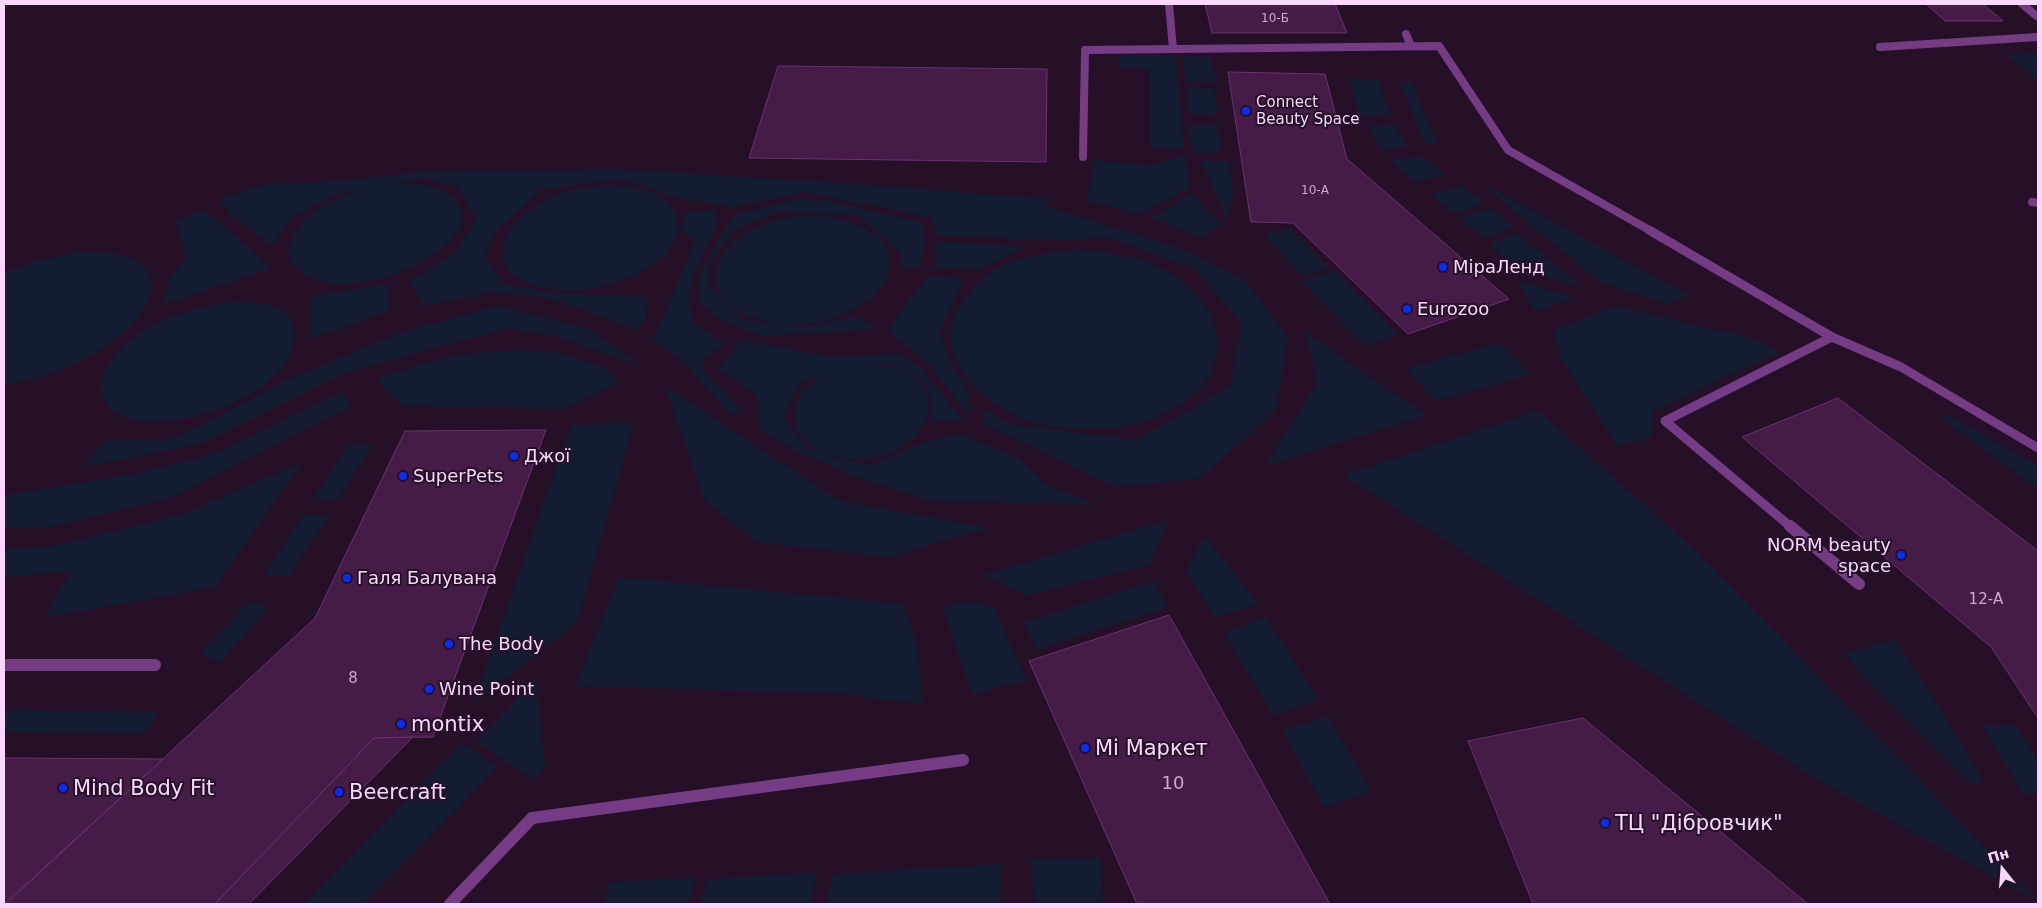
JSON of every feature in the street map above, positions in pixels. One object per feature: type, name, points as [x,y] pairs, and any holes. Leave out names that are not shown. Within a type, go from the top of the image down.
[{"type":"lane","points":[[1169,4],[1173,49]]},
{"type":"lane","points":[[2022,4],[2038,17]]},
{"type":"lane","points":[[1406,34],[1411,46]]},
{"type":"lane","points":[[1880,46],[2038,37]]},
{"type":"lane","points":[[1083,156],[1085,50],[1439,46],[1508,150],[1685,250],[1832,337],[1902,367],[2038,448]]},
{"type":"lane","points":[[1832,337],[1665,421],[1859,584]]},
{"type":"lane","points":[[4,665],[154,665]]},
{"type":"lane","points":[[450,904],[532,818],[962,760]]},
{"type":"shaded area","points":[[2038,53],[2038,81],[2007,55]]},
{"type":"shaded area","points":[[1119,54],[1176,56],[1184,149],[1150,147],[1150,68],[1118,67]]},
{"type":"shaded area","points":[[1182,57],[1211,57],[1216,82],[1186,82]]},
{"type":"shaded area","points":[[1349,79],[1378,80],[1390,115],[1360,115]]},
{"type":"shaded area","points":[[1400,82],[1411,82],[1437,144],[1425,144]]},
{"type":"shaded area","points":[[1186,87],[1214,88],[1218,115],[1189,114]]},
{"type":"shaded area","points":[[1188,124],[1217,124],[1221,153],[1192,153]]},
{"type":"shaded area","points":[[1395,125],[1407,148],[1381,149],[1369,126]]},
{"type":"shaded area","points":[[1185,155],[1190,187],[1140,214],[1087,201],[1095,160],[1147,166]]},
{"type":"shaded area","points":[[1423,157],[1446,175],[1414,181],[1389,159]]},
{"type":"shaded area","points":[[1201,161],[1229,161],[1233,196],[1227,218]]},
{"type":"shaded area","points":[[619,169],[1048,199],[1047,207],[1174,246],[1245,281],[1288,337],[1276,411],[1200,478],[1115,487],[982,423],[987,410],[1008,424],[1137,440],[1230,386],[1242,324],[1194,268],[1108,238],[1039,240],[938,235],[930,217],[805,192],[735,207],[669,196],[651,187],[621,179],[540,190],[493,234],[485,256],[502,284],[555,293],[647,297],[646,319],[637,330],[553,299],[491,292],[425,306],[408,281],[441,263],[456,250],[476,217],[457,187],[423,178],[394,183],[429,186],[451,195],[460,208],[461,222],[449,241],[436,253],[420,263],[402,272],[361,282],[341,283],[322,281],[306,275],[292,263],[289,253],[295,234],[308,217],[335,200],[365,189],[335,194],[290,219],[272,246],[235,218],[218,200],[265,184],[324,182],[430,171]]},
{"type":"shaded area","points":[[1481,183],[1688,295],[1668,304],[1601,283]]},
{"type":"shaded area","points":[[607,185],[630,186],[646,190],[657,195],[674,209],[678,219],[678,229],[675,240],[667,252],[645,270],[616,283],[600,287],[569,290],[555,289],[533,285],[515,275],[506,264],[503,252],[506,239],[513,227],[524,215],[551,197],[579,189]]},
{"type":"shaded area","points":[[1461,185],[1484,203],[1455,214],[1431,195]]},
{"type":"shaded area","points":[[1192,194],[1221,225],[1201,238],[1151,218]]},
{"type":"shaded area","points":[[800,199],[826,200],[923,223],[925,242],[920,268],[900,269],[901,254],[858,215],[781,211],[734,230],[710,261],[709,286],[743,320],[780,324],[745,315],[734,309],[726,301],[720,292],[716,280],[717,267],[723,255],[739,238],[755,228],[773,221],[812,215],[849,221],[871,232],[886,248],[890,264],[888,275],[882,286],[863,303],[840,315],[817,322],[788,325],[805,327],[858,316],[875,329],[761,336],[719,319],[697,300],[700,273],[727,225],[737,214]]},
{"type":"shaded area","points":[[1489,208],[1514,227],[1484,238],[1459,218]]},
{"type":"shaded area","points":[[204,210],[271,268],[163,305],[169,280],[186,257],[176,220]]},
{"type":"shaded area","points":[[715,210],[717,225],[694,273],[689,295],[692,322],[724,343],[704,359],[702,369],[742,409],[731,416],[683,360],[653,341],[695,241],[682,230],[685,212]]},
{"type":"shaded area","points":[[1290,228],[1329,268],[1302,276],[1264,235]]},
{"type":"shaded area","points":[[1517,233],[1580,286],[1513,268],[1490,244]]},
{"type":"shaded area","points":[[935,241],[1025,247],[978,270],[935,267]]},
{"type":"shaded area","points":[[1078,249],[1127,256],[1155,265],[1174,275],[1190,288],[1203,303],[1213,320],[1217,337],[1216,356],[1210,375],[1196,393],[1161,416],[1135,424],[1107,428],[1061,427],[1033,422],[1007,411],[990,400],[975,387],[963,372],[954,356],[951,339],[953,320],[962,302],[986,276],[1004,265],[1031,256]]},
{"type":"shaded area","points":[[77,253],[114,253],[134,260],[147,271],[151,283],[150,296],[144,308],[123,332],[100,350],[54,372],[4,385],[4,272],[43,259]]},
{"type":"shaded area","points":[[1335,271],[1398,334],[1364,346],[1302,281]]},
{"type":"shaded area","points":[[928,276],[964,279],[940,331],[948,358],[970,394],[969,415],[927,362],[888,332],[900,312]]},
{"type":"shaded area","points":[[1517,280],[1576,298],[1535,311]]},
{"type":"shaded area","points":[[387,284],[390,311],[311,339],[310,297]]},
{"type":"shaded area","points":[[228,302],[265,304],[286,314],[292,322],[295,330],[292,350],[287,360],[274,376],[253,392],[229,405],[189,418],[152,422],[139,421],[116,413],[108,406],[103,399],[101,390],[105,371],[117,353],[128,342],[168,318],[198,308]]},
{"type":"shaded area","points":[[497,306],[588,328],[643,367],[558,337],[508,328],[344,373],[201,444],[81,467],[106,440],[167,440],[204,424],[284,381],[399,333]]},
{"type":"shaded area","points":[[1614,306],[1748,337],[1779,352],[1651,412],[1651,437],[1617,446],[1561,358],[1554,330]]},
{"type":"shaded area","points":[[1306,332],[1427,415],[1265,466],[1317,383]]},
{"type":"shaded area","points":[[741,341],[825,356],[842,357],[899,353],[919,366],[964,421],[932,420],[930,395],[923,382],[897,366],[875,363],[903,370],[920,382],[927,394],[929,406],[920,430],[911,440],[899,448],[875,457],[852,459],[823,454],[832,458],[873,465],[926,441],[960,434],[1018,458],[1046,484],[1096,505],[931,501],[867,481],[798,452],[759,429],[758,396],[718,368]],"holes":[[[821,375],[810,384],[799,398],[795,413],[795,420],[800,435],[805,442],[821,453],[806,447],[783,416],[801,383]]]},
{"type":"shaded area","points":[[1500,343],[1530,375],[1435,401],[1407,368]]},
{"type":"shaded area","points":[[520,350],[560,353],[603,367],[619,383],[564,409],[403,406],[376,379],[421,364],[463,354]]},
{"type":"shaded area","points":[[665,386],[840,501],[989,528],[889,557],[755,542],[703,498]]},
{"type":"shaded area","points":[[342,392],[352,405],[171,498],[45,528],[4,528],[4,495],[135,474],[216,453]]},
{"type":"shaded area","points":[[1538,411],[1690,545],[2038,901],[1821,782],[1344,475]]},
{"type":"shaded area","points":[[1947,415],[2038,466],[2038,489],[1940,417]]},
{"type":"shaded area","points":[[634,423],[577,622],[473,705],[571,425]]},
{"type":"shaded area","points":[[349,444],[372,446],[337,500],[313,499]]},
{"type":"shaded area","points":[[303,462],[215,587],[44,618],[71,571],[4,577],[4,549],[48,547],[180,515]]},
{"type":"shaded area","points":[[304,514],[329,516],[289,576],[264,575]]},
{"type":"shaded area","points":[[1168,520],[1150,565],[1027,595],[983,575]]},
{"type":"shaded area","points":[[1204,536],[1259,604],[1215,617],[1186,572]]},
{"type":"shaded area","points":[[619,577],[903,604],[917,644],[923,704],[831,693],[575,686]]},
{"type":"shaded area","points":[[1154,581],[1168,607],[1036,650],[1024,622]]},
{"type":"shaded area","points":[[971,601],[994,608],[1027,681],[972,694],[943,607]]},
{"type":"shaded area","points":[[249,602],[269,608],[220,661],[199,654]]},
{"type":"shaded area","points":[[1266,617],[1318,699],[1274,716],[1224,633]]},
{"type":"shaded area","points":[[1894,639],[1929,691],[1983,780],[1971,785],[1863,677],[1845,654]]},
{"type":"shaded area","points":[[536,679],[545,767],[534,780],[476,742]]},
{"type":"shaded area","points":[[9,710],[158,712],[145,734],[4,732],[4,716]]},
{"type":"shaded area","points":[[1328,716],[1371,791],[1324,807],[1283,731]]},
{"type":"shaded area","points":[[1982,725],[2017,726],[2038,760],[2038,794],[2023,794]]},
{"type":"shaded area","points":[[462,743],[497,767],[364,904],[304,904]]},
{"type":"shaded area","points":[[1101,858],[1103,904],[1035,904],[1030,859]]},
{"type":"shaded area","points":[[1002,864],[1000,904],[826,904],[833,874]]},
{"type":"shaded area","points":[[817,872],[811,904],[700,904],[708,879]]},
{"type":"shaded area","points":[[696,878],[688,904],[603,904],[610,882]]},
{"type":"building","points":[[1205,4],[1335,4],[1347,33],[1212,33]]},
{"type":"building","points":[[1926,4],[1983,4],[2003,21],[1945,21]]},
{"type":"building","points":[[778,66],[1047,69],[1046,162],[749,158]]},
{"type":"building","points":[[1228,72],[1325,74],[1347,159],[1509,299],[1408,334],[1293,223],[1251,222]]},
{"type":"building","points":[[1838,398],[2038,551],[2038,718],[1991,647],[1742,437]]},
{"type":"building","points":[[546,430],[433,737],[374,738],[215,904],[6,904],[315,618],[405,431]]},
{"type":"building","points":[[1169,615],[1330,904],[1137,904],[1029,661]]},
{"type":"building","name":"ТЦ \"Дібровчик\"","points":[[1583,718],[1808,904],[1533,904],[1468,741]]},
{"type":"building","points":[[413,737],[249,904],[215,904],[374,738]]},
{"type":"building","points":[[4,758],[163,759],[4,904]]},
{"type":"place","name":"Connect Beauty Space","points":[[1246,111]]},
{"type":"place","name":"МіраЛенд","points":[[1443,267]]},
{"type":"place","name":"Eurozoo","points":[[1407,309]]},
{"type":"place","name":"Джої","points":[[514,456]]},
{"type":"place","name":"SuperPets","points":[[403,476]]},
{"type":"place","name":"NORM beauty space","points":[[1901,555]]},
{"type":"place","name":"Галя Балувана","points":[[347,578]]},
{"type":"place","name":"The Body","points":[[449,644]]},
{"type":"place","name":"Wine Point","points":[[429,689]]},
{"type":"place","name":"montix","points":[[401,724]]},
{"type":"place","name":"Мі Маркет","points":[[1085,748]]},
{"type":"place","name":"Mind Body Fit","points":[[63,788]]},
{"type":"place","name":"Beercraft","points":[[339,792]]},
{"type":"place","name":"ТЦ \"Дібровчик\"","points":[[1605,823]]}]
